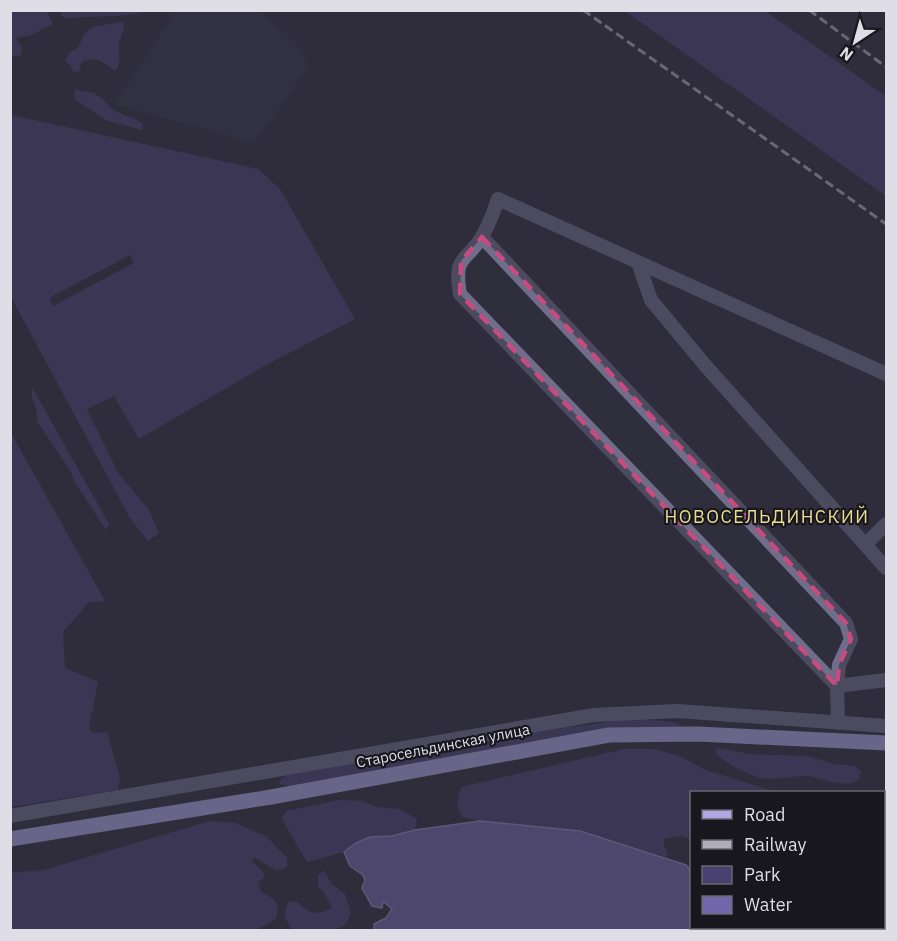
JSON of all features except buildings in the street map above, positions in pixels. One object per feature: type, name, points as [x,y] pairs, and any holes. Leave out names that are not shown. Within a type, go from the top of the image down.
[{"type":"main road","name":"Старосельдинская улица","points":[[10,838],[271,797],[585,739],[644,734],[698,734],[886,744]]},
{"type":"street","points":[[837,686],[460,294],[457,278],[461,261],[482,237],[498,199],[886,374]]},
{"type":"street","points":[[482,237],[846,623],[851,639],[839,665],[838,723]]},
{"type":"street","points":[[638,262],[651,300],[711,372],[886,568]]},
{"type":"street","points":[[866,544],[886,524]]},
{"type":"street","points":[[837,686],[886,681]]},
{"type":"street","points":[[10,816],[594,715],[677,711],[886,726]]},
{"type":"street","points":[[698,734],[699,713]]},
{"type":"highlighted area","points":[[482,237],[846,623],[851,639],[839,665],[837,686],[460,294],[461,261]]},
{"type":"shaded area","points":[[176,10],[259,11],[296,43],[309,67],[254,143],[115,104]]},
{"type":"green space","points":[[11,10],[47,11],[53,24],[31,35],[16,38],[22,48],[20,56],[11,55]]},
{"type":"green space","points":[[59,11],[144,11],[114,16],[64,18]]},
{"type":"green space","points":[[625,11],[765,11],[886,96],[886,196]]},
{"type":"green space","points":[[124,23],[124,26],[119,43],[119,64],[115,71],[91,59],[82,62],[79,71],[73,72],[65,61],[68,54],[78,48],[84,34],[93,27]]},
{"type":"green space","points":[[76,90],[93,93],[102,98],[113,110],[141,122],[142,130],[105,120],[75,99]]},
{"type":"green space","points":[[11,115],[258,169],[280,189],[355,319],[264,366],[139,439],[114,396],[87,409],[118,473],[149,510],[159,533],[148,541],[130,518],[11,297]],"holes":[[[130,255],[134,263],[53,306],[49,298]]]},
{"type":"green space","points":[[32,387],[109,524],[106,530],[37,421]]},
{"type":"green space","points":[[11,433],[105,601],[89,602],[63,632],[65,668],[98,682],[89,727],[92,733],[107,732],[120,778],[118,790],[11,807]]},
{"type":"green space","points":[[622,717],[673,722],[682,726],[291,786],[279,784],[281,779],[288,775],[550,729],[597,724]]},
{"type":"green space","points":[[624,749],[654,749],[679,756],[708,771],[774,791],[690,791],[690,839],[680,836],[664,839],[664,846],[668,853],[666,857],[580,831],[480,821],[462,817],[457,806],[461,787]]},
{"type":"green space","points":[[716,749],[749,754],[807,756],[834,764],[854,766],[861,771],[857,780],[849,783],[837,783],[808,776],[761,778],[725,761],[716,753]]},
{"type":"green space","points":[[340,800],[362,801],[376,807],[399,809],[417,819],[415,830],[392,836],[370,837],[344,852],[307,862],[282,819],[286,811]]},
{"type":"green space","points":[[210,821],[236,823],[267,837],[287,858],[287,867],[277,871],[255,858],[251,860],[264,873],[264,878],[258,882],[261,892],[274,899],[278,906],[276,919],[256,930],[11,930],[11,873],[44,870]]},
{"type":"green space","points":[[324,871],[332,884],[345,894],[351,914],[344,926],[334,930],[292,930],[284,916],[288,901],[297,902],[317,913],[332,908],[318,886],[318,875]]},
{"type":"water","points":[[480,821],[580,831],[686,865],[690,870],[690,929],[885,929],[885,848],[886,930],[374,930],[374,924],[386,918],[392,909],[383,901],[382,908],[372,906],[362,888],[365,880],[363,875],[350,866],[344,852],[370,837],[392,836],[415,830]]},
{"type":"railway","points":[[583,10],[886,224]]},
{"type":"railway","points":[[809,10],[886,67]]},
{"type":"district","name":"НОВОСЕЛЬДИНСКИЙ","points":[[767,517]]}]
